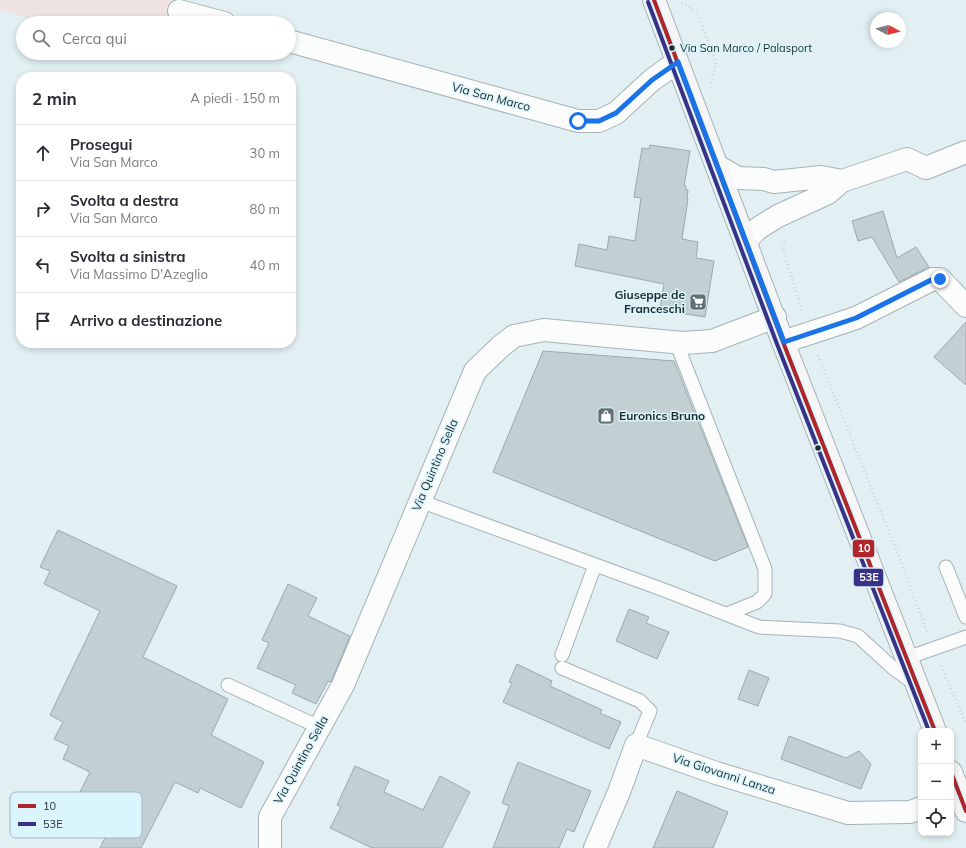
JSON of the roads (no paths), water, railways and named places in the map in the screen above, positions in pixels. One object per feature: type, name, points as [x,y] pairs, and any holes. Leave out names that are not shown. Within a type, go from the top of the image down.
[{"type":"main road","points":[[658,1],[678,62],[717,166],[934,728]]},
{"type":"main road","points":[[954,783],[959,801]]},
{"type":"street","points":[[179,11],[198,16]]},
{"type":"street","name":"Via San Marco","points":[[296,43],[578,121],[599,121],[616,113],[652,80],[678,62]]},
{"type":"street","points":[[746,241],[757,229],[778,216],[828,193],[842,181],[907,159],[926,168],[966,152]]},
{"type":"street","points":[[717,166],[738,178],[764,179],[774,182],[821,177],[842,181]]},
{"type":"street","points":[[784,342],[856,318],[933,279],[940,279],[966,306]]},
{"type":"street","name":"Via Quintino Sella","points":[[270,848],[270,817],[343,685],[475,371],[514,336],[544,330],[676,342],[712,341],[775,317]]},
{"type":"street","points":[[595,848],[619,792],[636,745]]},
{"type":"street","name":"Via Giovanni Lanza","points":[[636,745],[716,773],[848,813],[910,812],[918,809]]},
{"type":"lane","points":[[676,342],[765,569],[765,594],[758,602],[727,614]]},
{"type":"lane","points":[[420,501],[759,627],[840,632],[858,636],[893,668],[918,686]]},
{"type":"lane","points":[[562,654],[595,565]]},
{"type":"lane","points":[[946,567],[966,617]]},
{"type":"lane","points":[[907,658],[966,637]]},
{"type":"lane","points":[[562,668],[640,701],[650,710],[636,745]]},
{"type":"lane","points":[[228,685],[319,727]]},
{"type":"place","name":"Via San Marco / Palasport","points":[[672,48]]},
{"type":"place","name":"Giuseppe de Franceschi","points":[[698,302]]},
{"type":"place","name":"Euronics Bruno","points":[[606,416]]}]
